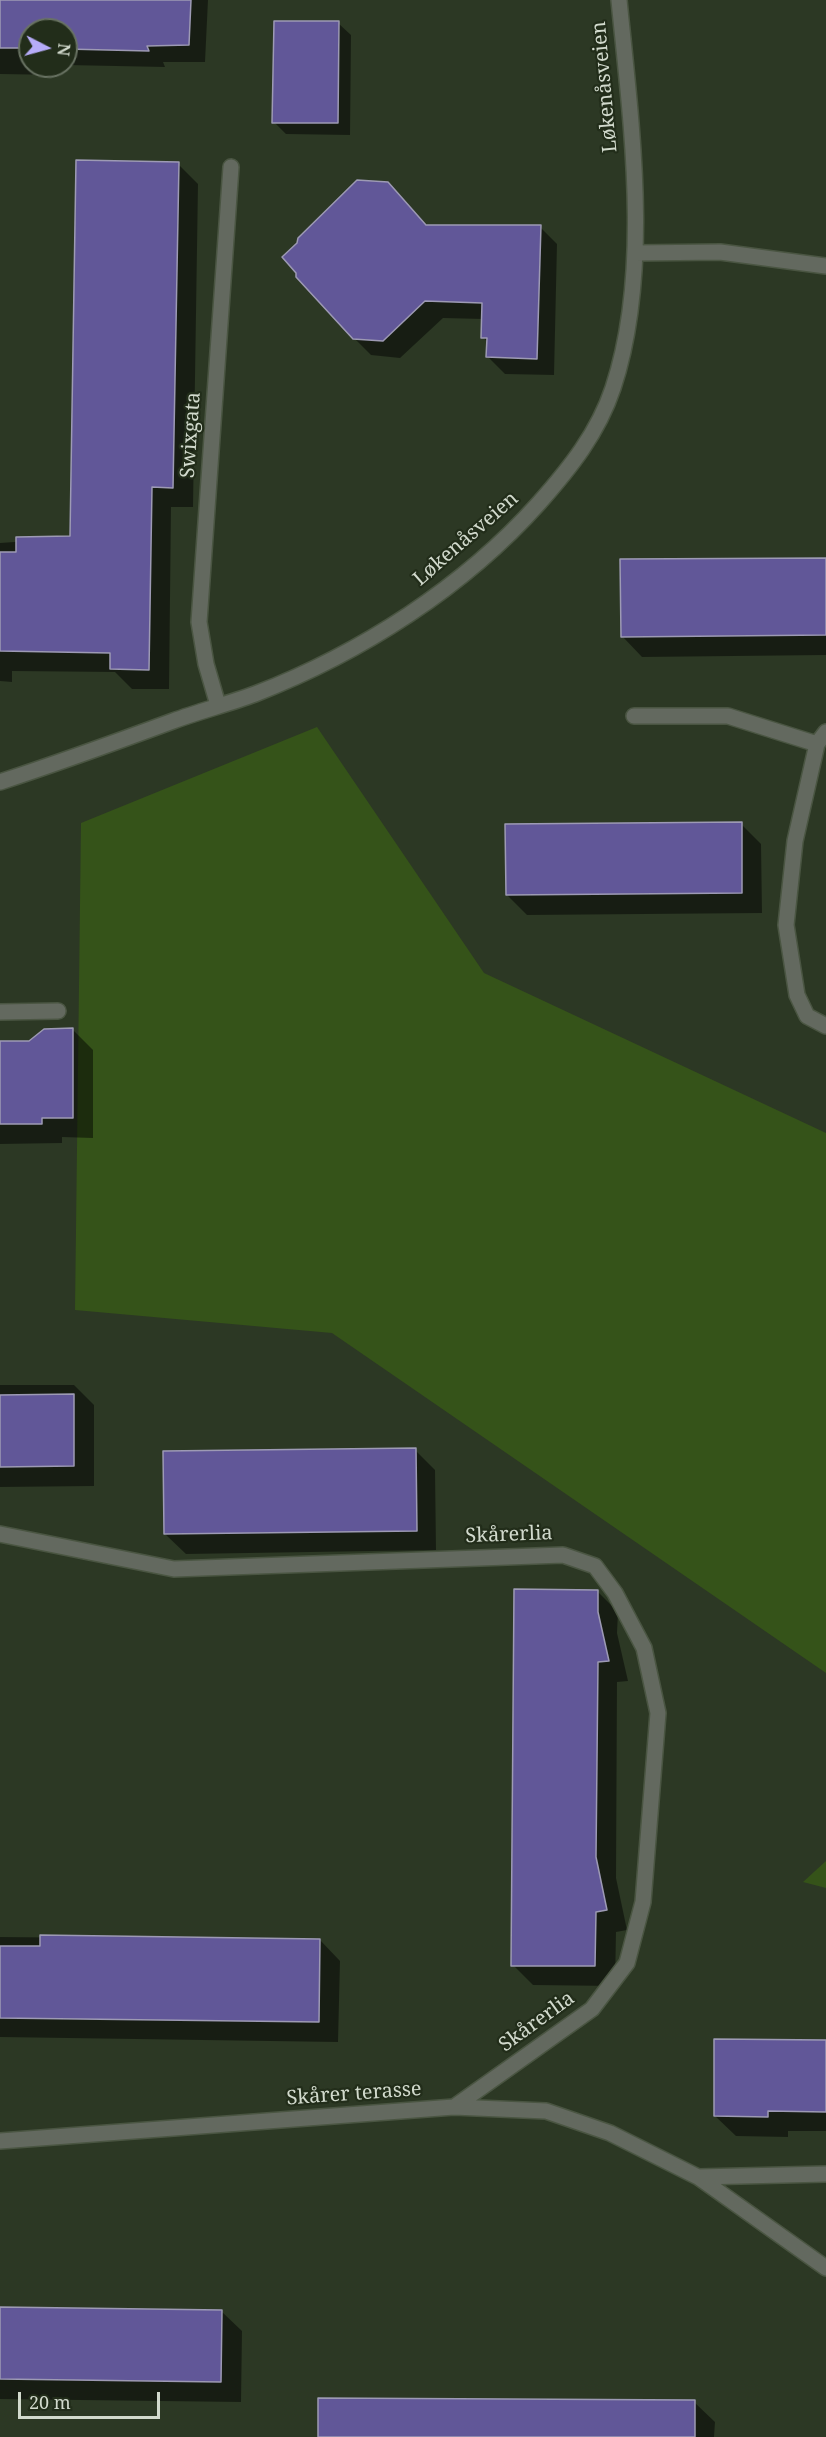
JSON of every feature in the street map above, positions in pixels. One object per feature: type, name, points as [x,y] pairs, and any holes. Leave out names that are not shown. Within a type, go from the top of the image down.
[{"type":"street","name":"Løkenåsveien","points":[[0,782],[255,694],[307,670],[400,619],[454,581],[524,520],[559,481],[590,439],[612,388],[625,341],[635,253],[634,189],[619,0]]},
{"type":"street","name":"Swixgata","points":[[218,705],[206,664],[199,622],[231,167]]},
{"type":"street","points":[[635,253],[720,252],[826,266]]},
{"type":"street","points":[[634,716],[728,716],[822,738],[795,841],[786,925],[797,995],[807,1016],[826,1026]]},
{"type":"street","points":[[0,1012],[57,1011]]},
{"type":"street","name":"Skårerlia","points":[[0,1534],[174,1569],[563,1554],[595,1566],[615,1593],[644,1648],[658,1713],[644,1902],[627,1963],[592,2009],[454,2108]]},
{"type":"street","name":"Skårer terasse","points":[[0,2141],[454,2108],[546,2111],[610,2133],[698,2177],[826,2268]]},
{"type":"street","name":"Skårer terasse","points":[[698,2177],[826,2174]]},
{"type":"green space","points":[[317,727],[484,973],[826,1133],[826,1673],[332,1333],[75,1310],[81,823]]},
{"type":"green space","points":[[826,1861],[826,1888],[803,1882]]},
{"type":"building","points":[[0,0],[191,0],[189,45],[147,46],[149,51],[78,49],[78,18],[18,18],[18,48],[0,48]]},
{"type":"building","points":[[274,21],[339,21],[338,123],[272,123]]},
{"type":"building","points":[[76,160],[179,162],[173,488],[152,487],[149,670],[110,669],[110,653],[0,651],[0,552],[16,552],[16,537],[70,536]]},
{"type":"building","points":[[357,180],[388,182],[426,225],[541,225],[537,359],[486,357],[487,338],[481,338],[482,303],[425,301],[383,341],[353,339],[296,277],[296,273],[282,257]]},
{"type":"building","points":[[826,558],[826,635],[621,637],[620,559]]},
{"type":"building","points":[[742,822],[742,893],[506,895],[505,824]]},
{"type":"building","points":[[73,1028],[73,1118],[42,1118],[42,1124],[0,1124],[0,1041],[29,1041],[44,1029]]},
{"type":"building","points":[[74,1394],[74,1466],[0,1467],[0,1395]]},
{"type":"building","points":[[416,1448],[417,1531],[164,1534],[163,1451]]},
{"type":"building","points":[[514,1589],[598,1590],[598,1612],[609,1661],[598,1662],[596,1857],[607,1910],[596,1912],[595,1966],[511,1966]]},
{"type":"building","points":[[40,1935],[320,1939],[319,2022],[0,2018],[0,1946],[40,1946]]},
{"type":"building","points":[[714,2039],[826,2040],[826,2112],[768,2111],[768,2117],[714,2116]]},
{"type":"building","points":[[0,2307],[222,2310],[221,2382],[0,2379]]},
{"type":"building","points":[[318,2398],[695,2400],[695,2437],[318,2437]]}]
